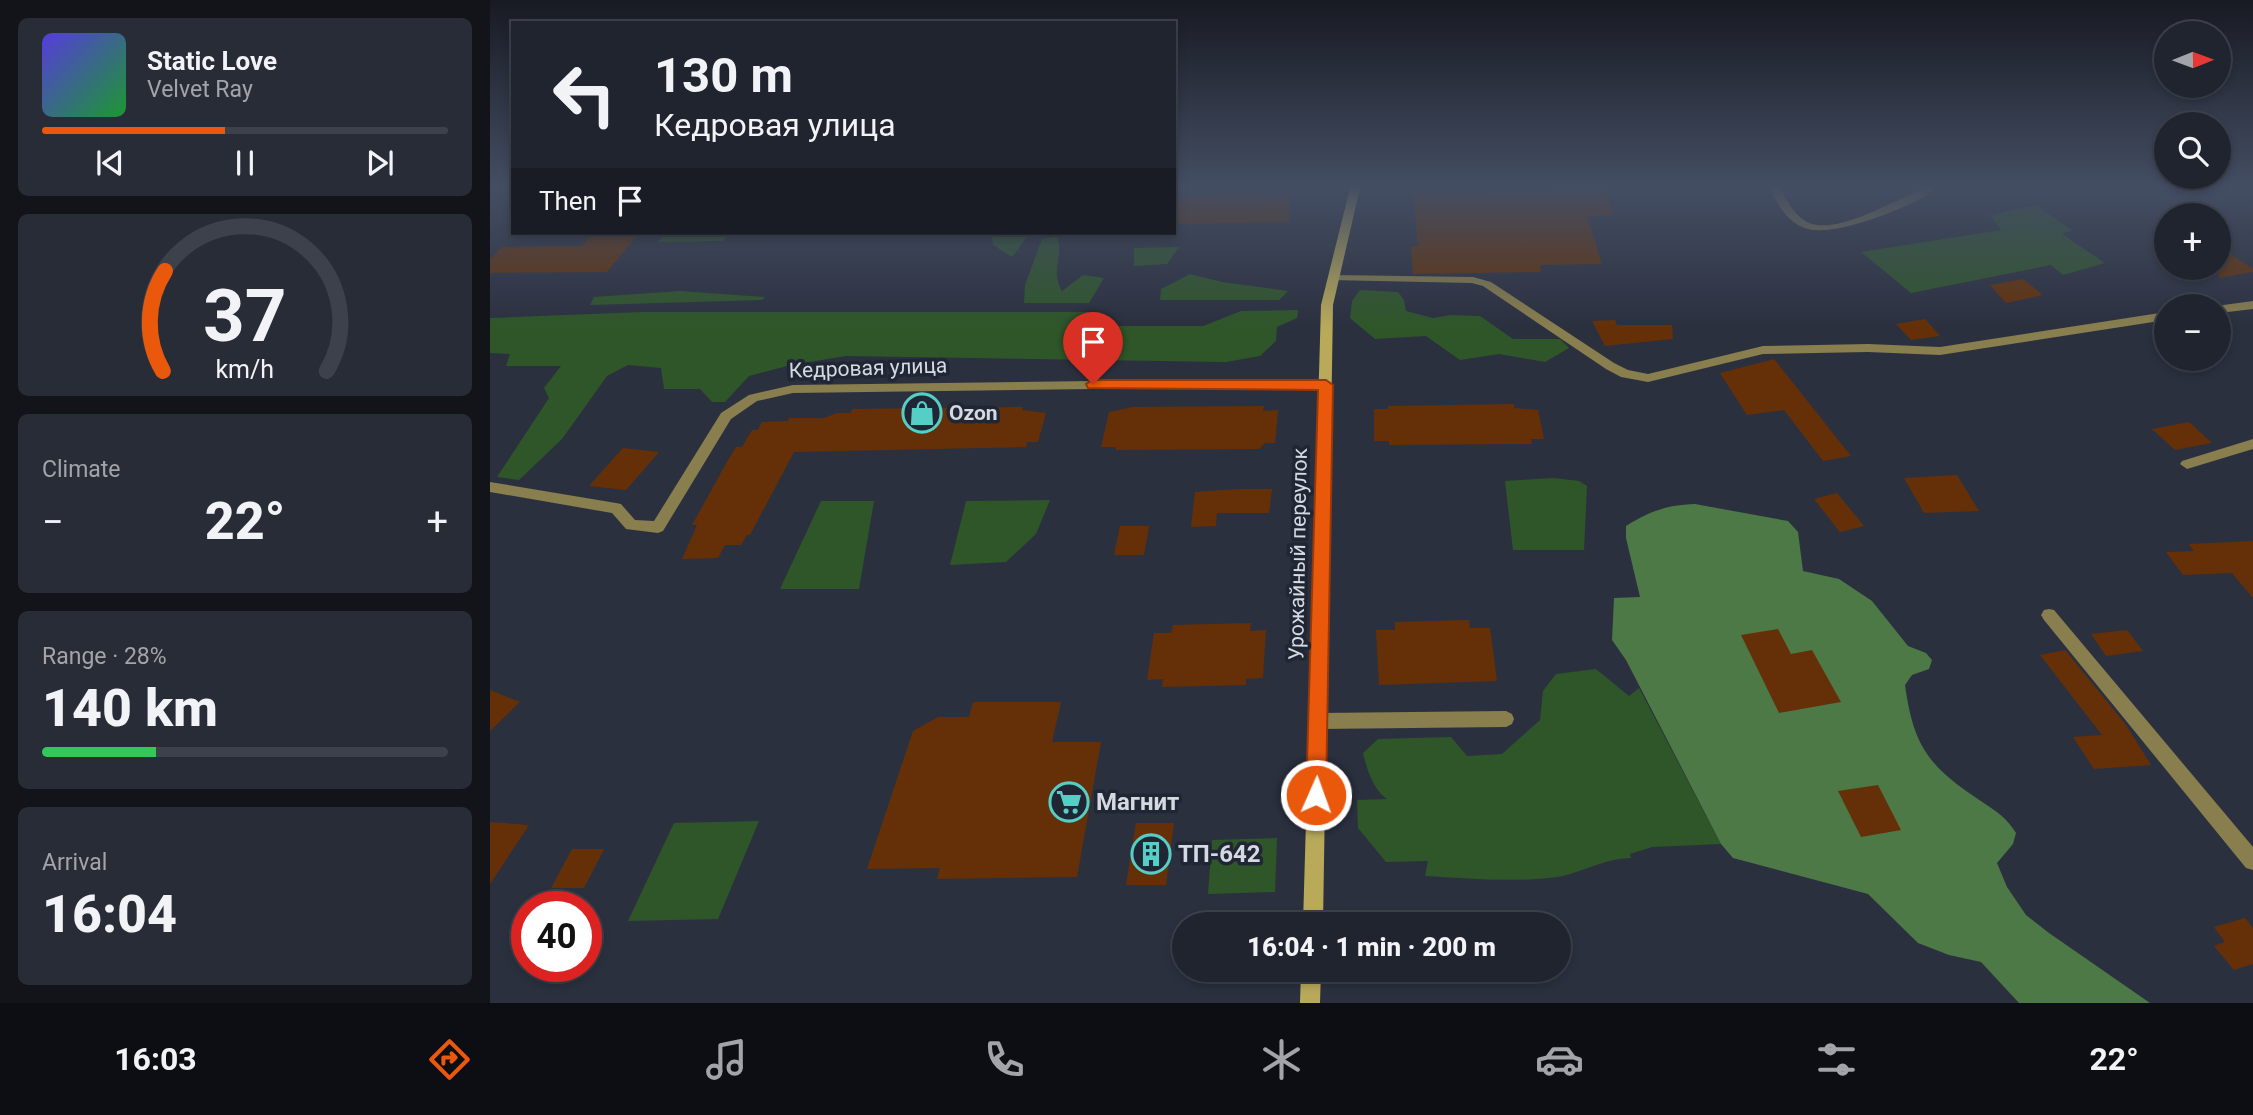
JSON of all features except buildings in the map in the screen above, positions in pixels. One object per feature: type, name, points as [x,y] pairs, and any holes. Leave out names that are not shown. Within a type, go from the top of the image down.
[{"type":"street","name":"Урожайный переулок","points":[[1313,912],[1327,305],[1344,235]]},
{"type":"street","points":[[1334,278],[1473,280],[1487,284],[1610,366],[1625,374],[1648,378],[1763,350],[1868,348],[1940,351],[2154,318]]},
{"type":"street","points":[[2231,308],[2253,305]]},
{"type":"street","name":"Кедровая улица","points":[[490,487],[617,508],[631,525],[658,527],[726,416],[753,398],[793,389],[1093,384],[1326,385]]},
{"type":"street","points":[[2187,464],[2253,444]]},
{"type":"street","points":[[2049,615],[2253,861]]},
{"type":"street","points":[[1319,721],[1506,719]]},
{"type":"street","points":[[1310,1003],[1311,982]]},
{"type":"green space","points":[[663,235],[728,235],[723,241],[658,242]]},
{"type":"green space","points":[[992,235],[1028,235],[1012,257],[993,245]]},
{"type":"green space","points":[[1970,235],[2063,235],[2105,263],[2063,275],[2051,265],[1911,293],[1861,252]]},
{"type":"green space","points":[[1057,237],[1057,276],[1062,291],[1083,275],[1104,278],[1089,303],[1024,303],[1025,285],[1042,239]]},
{"type":"green space","points":[[1179,247],[1167,264],[1134,266],[1134,248]]},
{"type":"green space","points":[[1190,274],[1222,282],[1288,291],[1279,300],[1160,300],[1161,289]]},
{"type":"green space","points":[[1360,290],[1398,292],[1404,300],[1406,311],[1433,318],[1451,315],[1480,316],[1513,339],[1560,339],[1569,348],[1545,362],[1499,354],[1460,360],[1426,336],[1375,339],[1350,318],[1352,301]]},
{"type":"green space","points":[[680,291],[765,297],[762,300],[590,305],[594,297]]},
{"type":"green space","points":[[1298,310],[1297,318],[1277,327],[1276,341],[1260,356],[1226,362],[846,356],[791,365],[749,376],[725,402],[712,402],[700,389],[664,389],[661,368],[628,365],[607,376],[562,439],[519,480],[497,477],[549,398],[544,388],[561,366],[506,366],[510,354],[490,353],[490,318],[642,312],[1099,312],[1110,326],[1203,326],[1241,311]]},
{"type":"green space","points":[[1554,478],[1579,481],[1587,486],[1584,550],[1513,550],[1505,481]]},
{"type":"green space","points":[[1050,500],[1036,534],[1006,562],[950,565],[966,501]]},
{"type":"green space","points":[[821,501],[874,501],[859,589],[780,589]]},
{"type":"green space","points":[[1695,504],[1788,521],[1798,532],[1803,571],[1839,579],[1872,601],[1908,646],[1926,653],[1932,660],[1929,669],[1912,675],[1905,685],[1918,737],[1925,751],[1945,774],[2003,817],[2016,833],[2013,844],[1997,863],[2007,887],[2026,915],[2150,1003],[2019,1003],[1981,962],[1949,955],[1918,943],[1868,894],[1733,858],[1721,844],[1626,660],[1612,640],[1614,598],[1640,597],[1626,538],[1626,526],[1659,510]]},
{"type":"green space","points":[[1596,669],[1629,696],[1639,688],[1721,844],[1652,847],[1630,854],[1631,858],[1612,860],[1557,877],[1525,880],[1474,879],[1425,876],[1428,861],[1386,862],[1358,828],[1357,800],[1387,799],[1374,785],[1363,753],[1378,739],[1451,737],[1467,756],[1502,754],[1540,720],[1543,691],[1556,674]]},
{"type":"green space","points":[[759,821],[718,919],[628,921],[674,823]]},
{"type":"green space","points":[[1277,838],[1275,892],[1208,894],[1212,840]]},
{"type":"place","name":"Ozon","points":[[922,413]]},
{"type":"place","name":"Магнит","points":[[1069,802]]},
{"type":"place","name":"ТП-642","points":[[1151,854]]},
{"type":"route","points":[[1093,384],[1326,385],[1316,795]]}]
